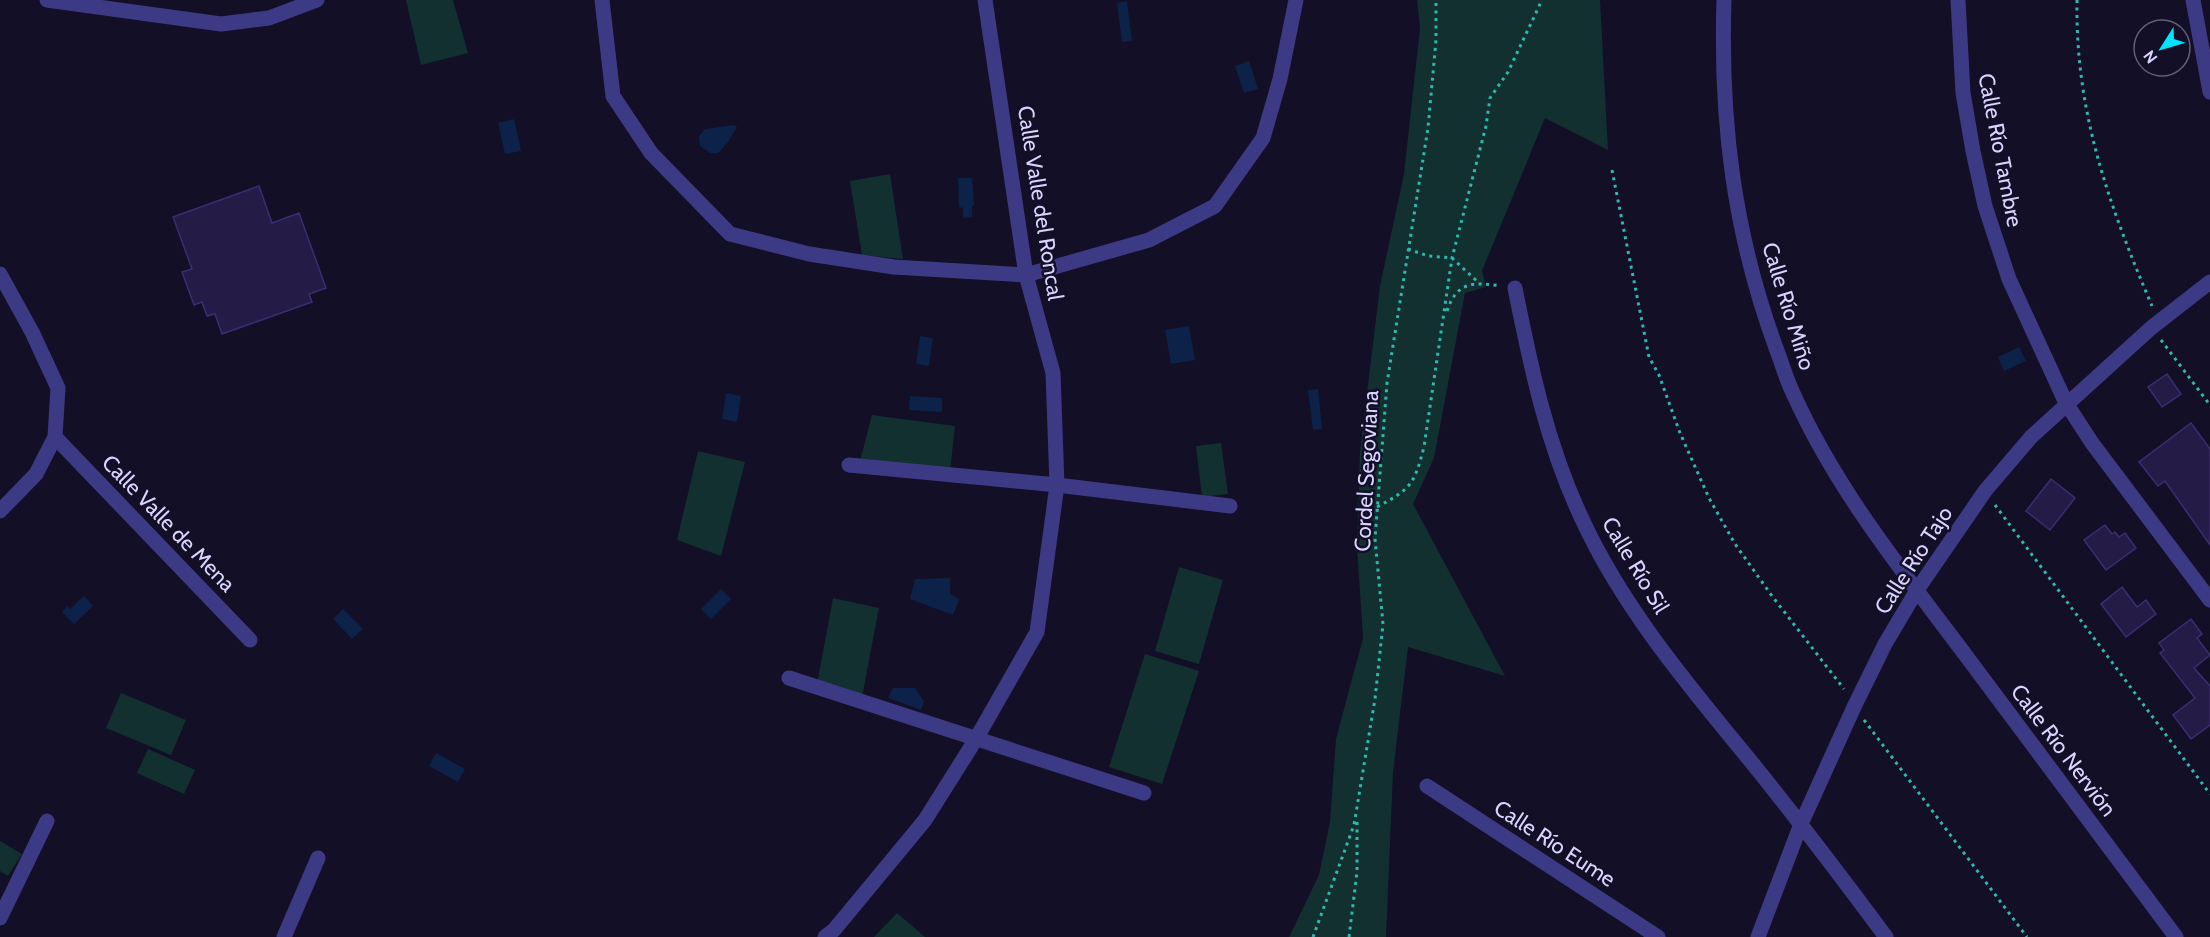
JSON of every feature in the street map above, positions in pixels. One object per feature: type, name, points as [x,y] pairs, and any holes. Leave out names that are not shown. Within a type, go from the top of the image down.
[{"type":"street","points":[[47,0],[221,24],[269,18],[317,0]]},
{"type":"street","points":[[602,0],[613,96],[651,153],[730,234],[810,254],[894,267],[1026,275],[1149,240],[1215,206],[1263,138],[1280,79],[1296,0]]},
{"type":"street","name":"Calle Valle del Roncal","points":[[833,935],[925,820],[976,739],[1037,632],[1057,485],[1053,373],[1026,275],[985,0]]},
{"type":"street","name":"Calle Río Miño","points":[[1724,0],[1722,60],[1726,132],[1734,194],[1764,316],[1792,393],[1827,457],[1872,530],[1917,590]]},
{"type":"street","name":"Calle Río Tambre","points":[[1958,0],[1963,93],[1985,206],[2009,279],[2066,403],[2092,443],[2210,600]]},
{"type":"street","points":[[2193,0],[2210,92]]},
{"type":"street","points":[[0,273],[32,332],[58,388],[55,437],[36,474],[0,512]]},
{"type":"street","name":"Calle Río Tajo","points":[[1758,937],[1801,824],[1885,644],[1917,590],[1985,491],[2031,437],[2066,403],[2156,324],[2210,282]]},
{"type":"street","name":"Calle Río Sil","points":[[1515,288],[1532,375],[1554,452],[1582,519],[1605,562],[1636,614],[1682,676],[1801,824],[1886,937]]},
{"type":"street","name":"Calle Valle de Mena","points":[[55,437],[250,640]]},
{"type":"street","points":[[849,465],[1057,485],[1230,506]]},
{"type":"street","name":"Calle Río Nervión","points":[[1917,590],[2176,937]]},
{"type":"street","points":[[789,678],[1143,793]]},
{"type":"street","name":"Calle Río Eume","points":[[1427,786],[1658,937]]},
{"type":"street","points":[[0,918],[47,821]]},
{"type":"street","points":[[284,937],[318,858]]},
{"type":"path","name":"Cordel Segoviana","points":[[1313,937],[1354,825],[1375,699],[1383,624],[1375,539],[1387,383],[1428,128],[1436,40],[1436,0]]},
{"type":"path","points":[[1377,507],[1403,493],[1417,474],[1424,447],[1452,258],[1486,126],[1490,98],[1508,72],[1542,0]]},
{"type":"path","points":[[2077,0],[2077,33],[2086,115],[2099,165],[2122,235],[2153,307],[2156,324],[2210,405]]},
{"type":"path","points":[[1612,170],[1649,357],[1659,375],[1680,433],[1709,498],[1735,544],[1772,596],[1843,687],[1854,707],[2026,937]]},
{"type":"path","points":[[1408,249],[1428,256],[1452,258],[1479,283]]},
{"type":"path","points":[[1445,316],[1451,299],[1464,286],[1479,283],[1515,288]]},
{"type":"path","points":[[1985,491],[2210,794]]},
{"type":"path","points":[[1349,937],[1357,872],[1357,809]]},
{"type":"green space","points":[[406,0],[453,0],[468,53],[421,65]]},
{"type":"green space","points":[[1417,0],[1600,0],[1608,150],[1545,118],[1482,271],[1486,287],[1465,293],[1434,458],[1413,504],[1505,676],[1408,647],[1393,772],[1386,937],[1289,937],[1319,875],[1330,822],[1336,739],[1363,638],[1357,546],[1360,451],[1380,286],[1404,174],[1420,28]]},
{"type":"green space","points":[[890,174],[903,259],[862,255],[850,181]]},
{"type":"green space","points":[[872,415],[955,426],[950,471],[860,461]]},
{"type":"green space","points":[[1221,443],[1228,494],[1202,497],[1196,446]]},
{"type":"green space","points":[[698,451],[745,462],[721,556],[677,540]]},
{"type":"green space","points":[[1179,567],[1223,580],[1199,664],[1155,651]]},
{"type":"green space","points":[[833,598],[879,608],[862,697],[817,684]]},
{"type":"green space","points":[[1145,654],[1199,671],[1162,784],[1109,767]]},
{"type":"green space","points":[[121,693],[186,720],[171,755],[106,728]]},
{"type":"green space","points":[[148,749],[195,770],[184,794],[137,773]]},
{"type":"green space","points":[[0,841],[22,854],[8,876],[0,871]]},
{"type":"green space","points":[[897,913],[925,937],[874,937]]},
{"type":"water","points":[[1127,1],[1132,41],[1122,42],[1117,3]]},
{"type":"water","points":[[1249,61],[1258,89],[1244,93],[1235,66]]},
{"type":"water","points":[[514,119],[521,151],[505,154],[498,123]]},
{"type":"water","points":[[734,125],[737,127],[718,153],[710,153],[700,146],[699,136],[705,129]]},
{"type":"water","points":[[958,178],[972,178],[974,206],[972,206],[972,217],[963,218],[963,208],[959,207]]},
{"type":"water","points":[[1189,326],[1195,360],[1171,364],[1165,330]]},
{"type":"water","points":[[920,336],[933,338],[929,366],[916,364]]},
{"type":"water","points":[[2019,347],[2026,361],[2004,371],[1998,357]]},
{"type":"water","points":[[1318,389],[1322,429],[1313,430],[1308,390]]},
{"type":"water","points":[[726,393],[741,396],[737,422],[722,419]]},
{"type":"water","points":[[910,396],[942,398],[942,412],[909,410]]},
{"type":"water","points":[[950,578],[950,593],[959,600],[953,615],[910,599],[915,579]]},
{"type":"water","points":[[721,589],[731,599],[711,619],[701,609]]},
{"type":"water","points":[[84,596],[93,606],[74,624],[62,612],[67,606],[70,609]]},
{"type":"water","points":[[343,609],[363,629],[352,639],[333,619]]},
{"type":"water","points":[[893,688],[915,688],[924,701],[921,710],[888,698]]},
{"type":"water","points":[[436,753],[465,769],[458,782],[429,766]]},
{"type":"building","points":[[259,186],[272,223],[299,213],[326,288],[309,294],[312,302],[222,334],[215,314],[207,316],[202,302],[194,305],[182,272],[192,269],[173,217]]},
{"type":"building","points":[[2167,374],[2181,394],[2162,407],[2148,387]]},
{"type":"building","points":[[2191,423],[2210,449],[2210,545],[2165,481],[2158,486],[2139,462]]},
{"type":"building","points":[[2051,479],[2075,498],[2050,530],[2026,511]]},
{"type":"building","points":[[2105,525],[2112,534],[2115,532],[2119,537],[2125,533],[2136,548],[2106,570],[2084,540]]},
{"type":"building","points":[[2122,587],[2137,607],[2146,600],[2156,614],[2126,637],[2101,604]]},
{"type":"building","points":[[2191,619],[2202,634],[2197,638],[2210,655],[2194,668],[2210,686],[2210,725],[2191,739],[2173,715],[2195,698],[2160,653],[2164,650],[2159,643]]}]
